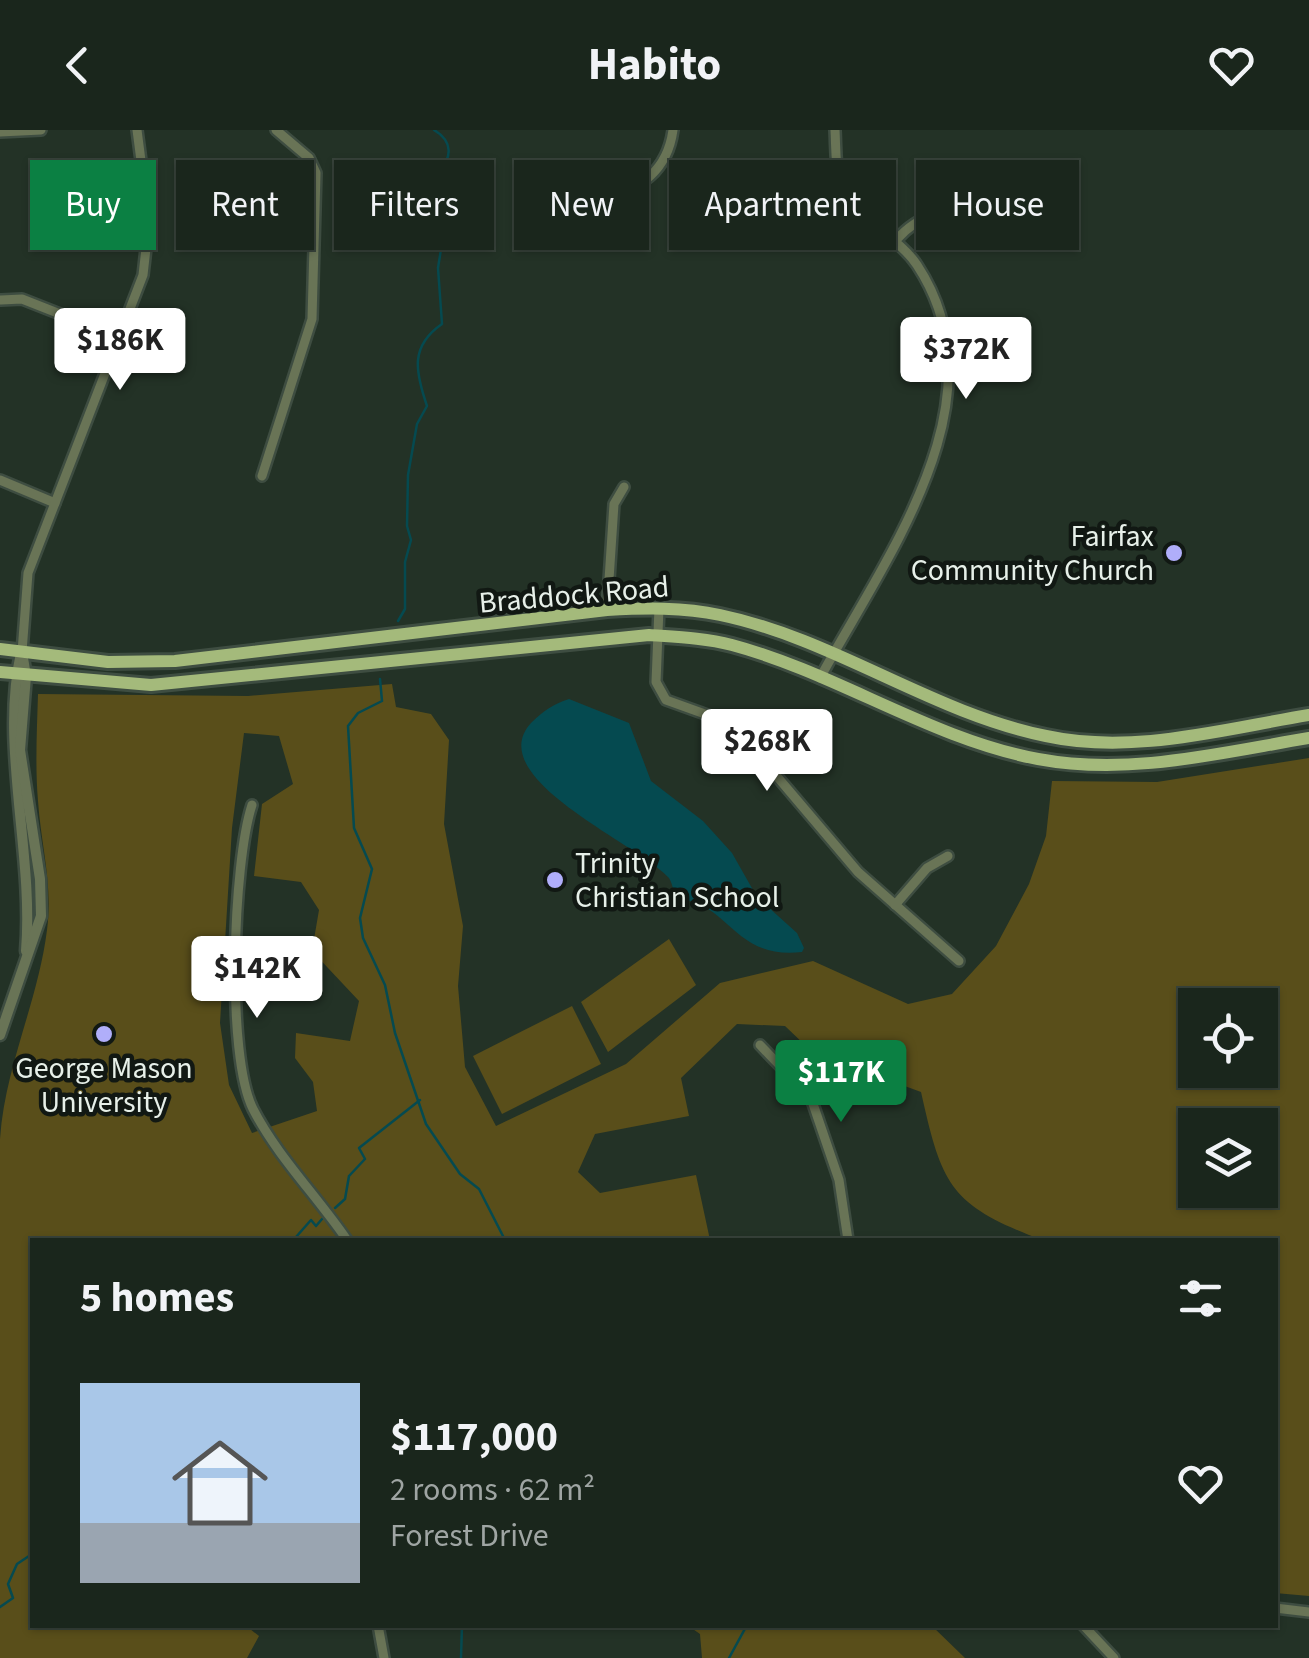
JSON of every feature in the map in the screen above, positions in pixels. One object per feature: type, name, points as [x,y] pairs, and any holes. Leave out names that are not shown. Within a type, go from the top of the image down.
[{"type":"main road","name":"Braddock Road","points":[[0,649],[108,662],[175,661],[607,610],[659,608],[745,621],[834,652],[988,721],[1068,740],[1145,742],[1309,715]]},
{"type":"main road","name":"Braddock Road","points":[[12,674],[122,685],[182,684],[583,640],[658,636],[728,644],[984,745],[1065,763],[1168,762],[1309,738]]},
{"type":"street","points":[[0,132],[41,130]]},
{"type":"street","points":[[0,1036],[25,968],[28,900],[5,745],[12,674],[22,652],[25,582],[141,284],[149,238],[137,130]]},
{"type":"street","points":[[262,476],[305,349],[315,292],[316,172],[309,158],[276,130]]},
{"type":"street","points":[[649,177],[668,153],[673,130]]},
{"type":"street","points":[[835,130],[836,160]]},
{"type":"street","points":[[820,678],[920,492],[950,377],[948,338],[940,312],[923,274],[896,240],[916,221]]},
{"type":"street","points":[[1,300],[22,299],[121,338]]},
{"type":"street","points":[[0,480],[55,503]]},
{"type":"street","points":[[607,610],[614,504],[624,487]]},
{"type":"street","points":[[659,608],[656,682],[666,700],[716,718],[741,734],[858,872],[959,961]]},
{"type":"street","points":[[252,805],[241,858],[238,1041],[242,1077],[258,1118],[346,1238]]},
{"type":"street","points":[[895,905],[927,868],[948,856]]},
{"type":"street","points":[[760,1045],[811,1098],[839,1180],[848,1238]]},
{"type":"street","points":[[1278,1608],[1309,1612]]},
{"type":"street","points":[[379,1628],[384,1658]]},
{"type":"street","points":[[1087,1628],[1114,1658]]},
{"type":"shaded area","points":[[392,684],[396,707],[431,714],[449,740],[444,824],[463,926],[458,986],[465,1067],[496,1126],[626,1064],[720,983],[813,961],[908,1004],[952,994],[996,946],[1029,884],[1046,836],[1052,781],[1157,782],[1309,758],[1309,1596],[1278,1593],[1278,1238],[1037,1238],[987,1215],[955,1188],[936,1150],[921,1092],[883,1078],[828,1067],[785,1026],[737,1024],[681,1078],[689,1116],[595,1134],[578,1172],[600,1193],[696,1175],[710,1238],[30,1238],[30,1628],[249,1628],[259,1636],[247,1658],[0,1658],[0,1139],[8,1086],[37,983],[47,930],[48,881],[39,817],[38,694],[248,696]],"holes":[[[244,733],[279,736],[293,784],[262,804],[254,876],[301,882],[319,910],[312,951],[359,1001],[350,1041],[296,1033],[295,1058],[313,1082],[317,1111],[252,1133],[229,1085],[220,1023],[232,828]]]},
{"type":"shaded area","points":[[669,939],[696,985],[608,1052],[581,1002]]},
{"type":"shaded area","points":[[572,1006],[601,1064],[502,1114],[473,1056]]},
{"type":"shaded area","points":[[691,1628],[934,1628],[965,1658],[702,1658],[700,1634]]},
{"type":"water","points":[[569,699],[629,723],[651,781],[703,821],[732,853],[757,897],[797,933],[802,952],[761,948],[709,910],[695,902],[677,899],[669,878],[545,787],[527,766],[521,744],[535,719]]},
{"type":"waterway","points":[[398,621],[405,609],[405,562],[411,540],[407,526],[408,475],[417,424],[427,406],[418,360],[424,341],[442,324],[438,268],[446,218],[437,172],[446,162],[449,150],[445,139],[434,130]]},
{"type":"waterway","points":[[380,679],[382,701],[358,713],[348,726],[354,828],[372,869],[360,918],[363,938],[385,985],[395,1033],[426,1124],[460,1174],[479,1189],[504,1238]]},
{"type":"waterway","points":[[335,1208],[345,1199],[349,1176],[365,1159],[359,1148],[420,1100]]},
{"type":"waterway","points":[[298,1238],[311,1220],[316,1226],[322,1219]]},
{"type":"waterway","points":[[0,1607],[13,1598],[8,1584],[17,1564],[30,1555]]},
{"type":"waterway","points":[[461,1658],[462,1628]]},
{"type":"waterway","points":[[729,1658],[745,1628]]},
{"type":"place","name":"Fairfax Community Church","points":[[1174,553]]},
{"type":"place","name":"Trinity Christian School","points":[[555,880]]},
{"type":"place","name":"George Mason University","points":[[104,1034]]}]
